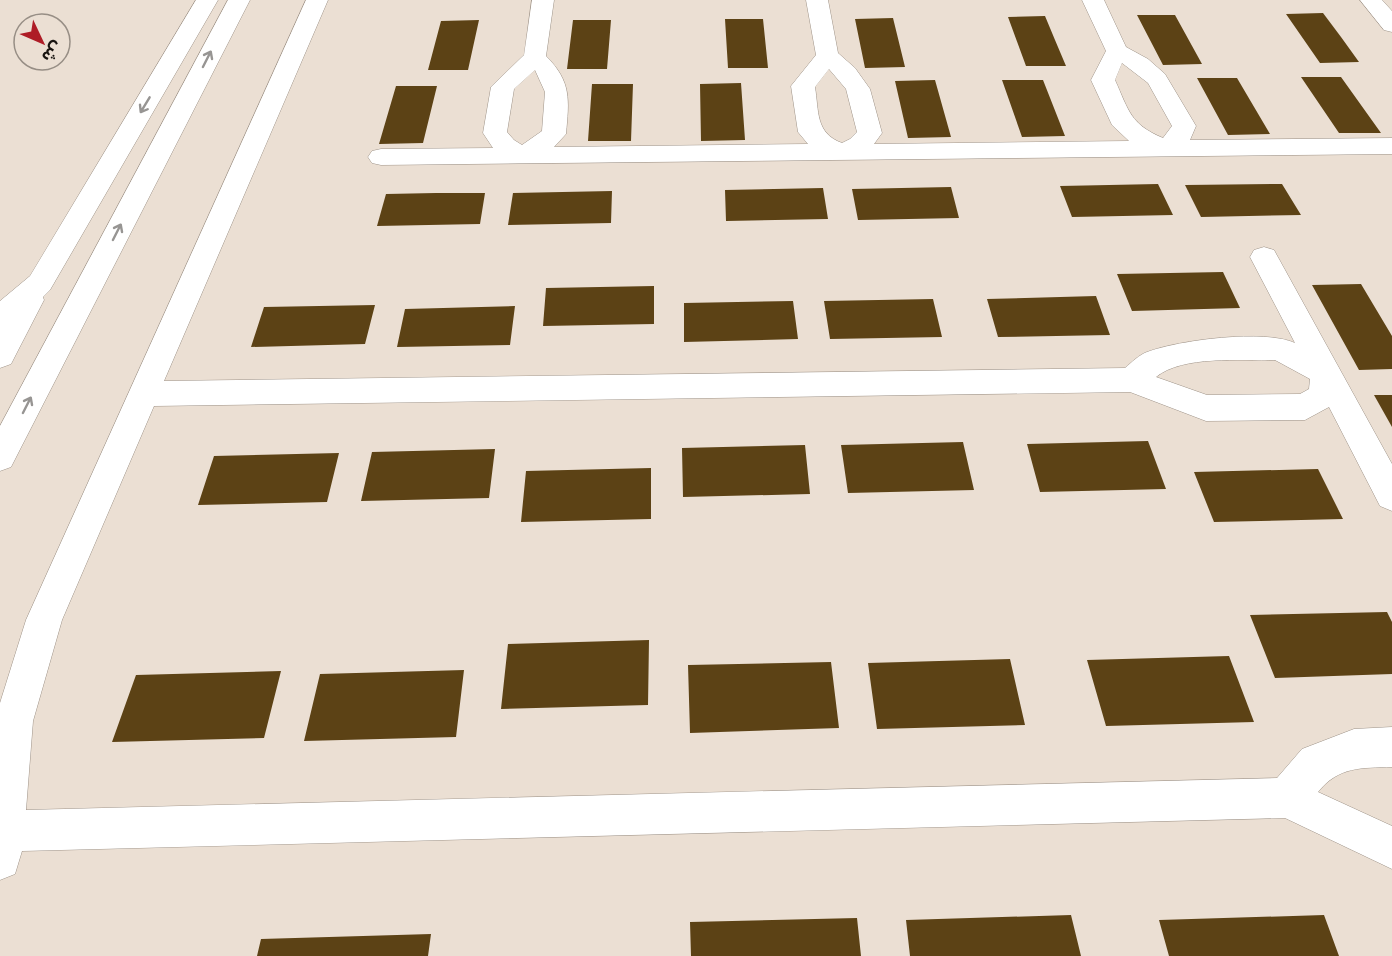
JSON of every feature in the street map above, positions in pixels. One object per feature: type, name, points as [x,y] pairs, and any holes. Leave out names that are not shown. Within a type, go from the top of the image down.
[{"type":"street","points":[[0,356],[40,283],[207,0]]},
{"type":"street","points":[[1,455],[239,0]]},
{"type":"street","points":[[317,0],[146,394],[44,620],[14,721],[1,845],[1287,798],[1392,848]]},
{"type":"street","points":[[521,155],[505,146],[495,133],[503,87],[535,57],[543,0]]},
{"type":"street","points":[[817,0],[827,56],[846,70],[858,85],[870,133],[859,145],[842,152],[824,145],[810,132],[803,86],[827,56]]},
{"type":"street","points":[[1093,0],[1117,51],[1140,64],[1157,79],[1184,126],[1178,139],[1166,148]]},
{"type":"street","points":[[1371,0],[1392,26]]},
{"type":"street","points":[[1117,51],[1103,80],[1124,125],[1142,138],[1166,148]]},
{"type":"street","points":[[521,155],[540,146],[554,134],[557,86],[550,71],[535,57]]},
{"type":"street","points":[[381,156],[1392,146]]},
{"type":"street","points":[[1264,257],[1392,496]]},
{"type":"street","points":[[0,318],[40,283]]},
{"type":"street","points":[[1131,380],[1155,361],[1185,352],[1278,348],[1307,361],[1326,374]]},
{"type":"street","points":[[146,394],[1131,380],[1206,408],[1305,407],[1323,395],[1326,374]]},
{"type":"street","points":[[1287,798],[1316,763],[1354,749],[1392,747]]},
{"type":"building","points":[[1323,13],[1359,62],[1320,63],[1286,14]]},
{"type":"building","points":[[1137,15],[1175,15],[1202,64],[1163,65]]},
{"type":"building","points":[[1045,16],[1066,66],[1026,66],[1008,17]]},
{"type":"building","points":[[893,18],[905,67],[865,68],[855,19]]},
{"type":"building","points":[[725,19],[763,19],[768,68],[728,68]]},
{"type":"building","points":[[479,20],[468,70],[428,70],[441,21]]},
{"type":"building","points":[[573,20],[611,20],[607,69],[567,69]]},
{"type":"building","points":[[1301,77],[1341,77],[1381,133],[1339,133]]},
{"type":"building","points":[[1197,78],[1237,78],[1270,134],[1228,135]]},
{"type":"building","points":[[935,80],[951,137],[908,138],[895,81]]},
{"type":"building","points":[[1002,80],[1043,80],[1065,136],[1022,137]]},
{"type":"building","points":[[741,83],[745,140],[701,141],[700,84]]},
{"type":"building","points":[[592,84],[633,84],[631,141],[588,141]]},
{"type":"building","points":[[396,86],[437,86],[423,143],[379,144]]},
{"type":"building","points":[[1158,184],[1173,215],[1072,217],[1060,186]]},
{"type":"building","points":[[1282,184],[1301,215],[1201,217],[1185,185]]},
{"type":"building","points":[[951,187],[959,218],[858,220],[852,189]]},
{"type":"building","points":[[823,188],[828,219],[726,221],[725,190]]},
{"type":"building","points":[[612,191],[611,223],[508,225],[513,193]]},
{"type":"building","points":[[485,193],[480,224],[377,226],[386,194]]},
{"type":"building","points":[[1223,272],[1240,308],[1132,311],[1117,274]]},
{"type":"building","points":[[1361,284],[1392,336],[1392,369],[1359,370],[1312,285]]},
{"type":"building","points":[[654,286],[654,324],[543,326],[546,288]]},
{"type":"building","points":[[1096,296],[1110,335],[998,337],[987,299]]},
{"type":"building","points":[[933,299],[942,337],[830,339],[824,301]]},
{"type":"building","points":[[793,301],[798,339],[684,342],[684,303]]},
{"type":"building","points":[[375,305],[365,344],[251,347],[264,307]]},
{"type":"building","points":[[515,306],[510,345],[397,347],[405,309]]},
{"type":"building","points":[[1374,395],[1392,395],[1392,427]]},
{"type":"building","points":[[1148,441],[1166,489],[1040,492],[1027,444]]},
{"type":"building","points":[[963,442],[974,490],[848,493],[841,445]]},
{"type":"building","points":[[805,445],[810,494],[683,497],[682,448]]},
{"type":"building","points":[[495,449],[489,498],[361,501],[372,452]]},
{"type":"building","points":[[339,453],[327,502],[198,505],[214,456]]},
{"type":"building","points":[[651,468],[651,519],[521,522],[526,471]]},
{"type":"building","points":[[1318,469],[1343,519],[1214,522],[1194,472]]},
{"type":"building","points":[[1387,612],[1392,622],[1392,674],[1275,678],[1250,615]]},
{"type":"building","points":[[649,640],[648,705],[501,709],[508,644]]},
{"type":"building","points":[[1229,656],[1254,722],[1106,726],[1087,660]]},
{"type":"building","points":[[1010,659],[1025,725],[877,729],[868,663]]},
{"type":"building","points":[[831,662],[839,728],[690,733],[688,665]]},
{"type":"building","points":[[464,670],[456,737],[304,741],[320,674]]},
{"type":"building","points":[[281,671],[264,738],[112,742],[136,675]]},
{"type":"building","points":[[1071,915],[1081,956],[910,956],[906,920]]},
{"type":"building","points":[[1324,915],[1339,956],[1169,956],[1159,920]]},
{"type":"building","points":[[857,918],[861,956],[691,956],[690,922]]},
{"type":"building","points":[[431,934],[428,956],[257,956],[261,939]]}]
